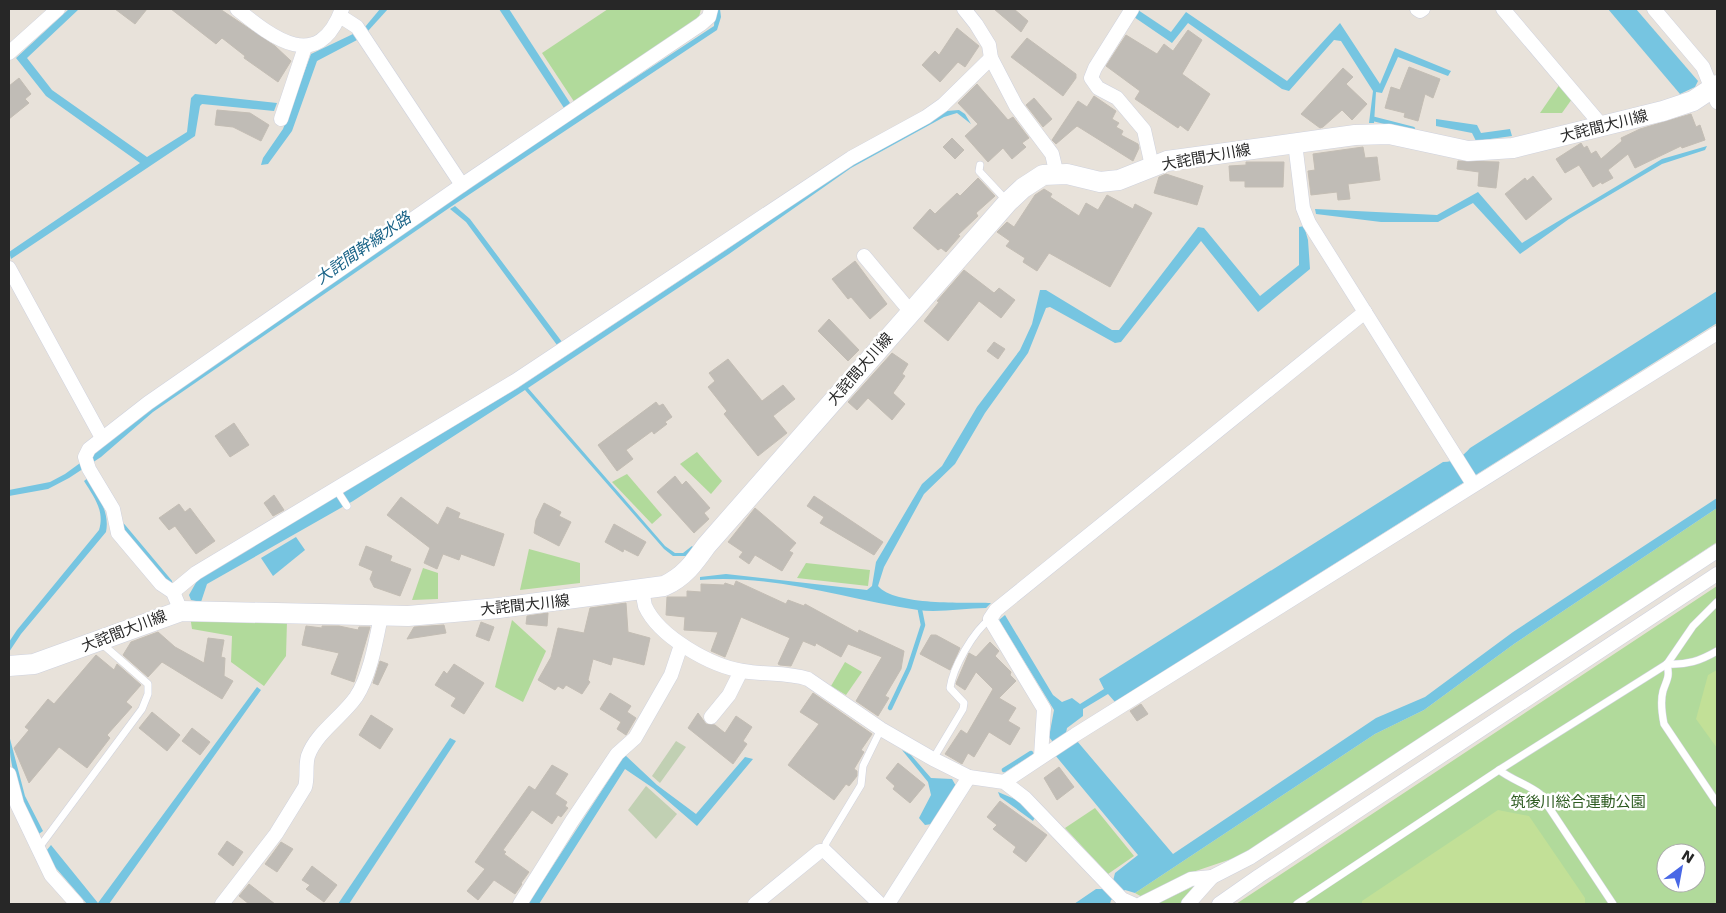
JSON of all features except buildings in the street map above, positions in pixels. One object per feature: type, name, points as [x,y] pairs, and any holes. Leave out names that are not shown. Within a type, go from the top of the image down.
[{"type":"main road","name":"大詫間大川線","points":[[9,666],[34,664],[181,610],[381,616],[499,608],[642,590],[664,586],[679,579],[690,569],[706,546],[910,311],[1008,202],[1022,188],[1044,176],[1067,174],[1100,182],[1119,180],[1167,161],[1355,135],[1389,134],[1468,151],[1513,148],[1663,111],[1715,92]]},
{"type":"street","points":[[9,53],[58,9]]},
{"type":"street","points":[[237,9],[260,27],[285,42],[305,47],[317,42],[332,29],[341,12],[357,27],[462,184]]},
{"type":"street","points":[[181,610],[173,592],[161,584],[118,533],[113,509],[87,463],[89,450],[148,403],[462,184],[702,24],[709,17],[711,9]]},
{"type":"street","points":[[964,9],[976,24],[988,45],[990,58],[1016,106],[1052,154],[1057,175]]},
{"type":"street","points":[[1132,9],[1095,68],[1091,78],[1098,88],[1117,98],[1144,130],[1152,166]]},
{"type":"street","points":[[1417,9],[1420,11],[1423,9]]},
{"type":"street","points":[[1503,9],[1603,127]]},
{"type":"street","points":[[1654,9],[1702,67],[1715,92]]},
{"type":"street","points":[[281,119],[305,47]]},
{"type":"street","points":[[173,592],[196,573],[515,381],[851,158],[926,117],[990,58]]},
{"type":"street","points":[[1295,143],[1303,208],[1309,223],[1474,484]]},
{"type":"street","points":[[864,256],[910,311]]},
{"type":"street","points":[[9,268],[102,438]]},
{"type":"street","points":[[1046,753],[1044,709],[990,620],[996,610],[1365,312]]},
{"type":"street","points":[[1004,782],[1046,753],[1717,333]]},
{"type":"street","points":[[1188,904],[1212,877],[1251,857],[1717,551]]},
{"type":"street","points":[[1219,904],[1717,574]]},
{"type":"street","points":[[642,590],[645,605],[656,623],[681,644],[707,658],[741,671],[796,676],[808,679],[881,728],[933,759],[969,777],[1004,782],[1025,798],[1104,881],[1128,902]]},
{"type":"street","points":[[222,904],[276,834],[305,787],[308,779],[307,758],[314,743],[358,694],[372,656],[381,616]]},
{"type":"street","points":[[520,904],[617,754],[635,738],[671,675],[681,644]]},
{"type":"street","points":[[711,718],[729,695],[741,671]]},
{"type":"street","points":[[9,774],[17,804],[51,875],[77,904]]},
{"type":"street","points":[[888,904],[969,777]]},
{"type":"street","points":[[755,904],[820,851],[825,851],[880,904]]},
{"type":"street","points":[[1141,904],[1191,879],[1212,877]]},
{"type":"lane","points":[[980,165],[979,171],[1008,202]]},
{"type":"lane","points":[[336,489],[347,506]]},
{"type":"lane","points":[[1298,904],[1499,770],[1667,664],[1693,626],[1717,602]]},
{"type":"lane","points":[[933,759],[964,709],[964,702],[950,688],[952,677],[978,628],[990,620]]},
{"type":"lane","points":[[38,849],[142,708],[148,694],[148,684],[98,640]]},
{"type":"lane","points":[[1667,664],[1685,665],[1704,659],[1717,650]]},
{"type":"lane","points":[[1667,664],[1670,678],[1663,692],[1662,709],[1664,724],[1717,803]]},
{"type":"lane","points":[[825,851],[826,843],[861,785],[863,766],[881,728]]},
{"type":"lane","points":[[1499,770],[1507,776],[1531,786],[1540,794],[1613,904]]},
{"type":"green space","points":[[608,9],[701,9],[699,17],[575,103],[542,53]]},
{"type":"green space","points":[[1560,84],[1572,99],[1562,113],[1540,113]]},
{"type":"green space","points":[[697,452],[722,481],[711,494],[680,464]]},
{"type":"green space","points":[[627,474],[662,515],[652,524],[612,482]]},
{"type":"green space","points":[[1717,508],[1717,542],[1246,854],[1187,874],[1144,898],[1135,893],[1375,734],[1424,710],[1514,644]]},
{"type":"green space","points":[[529,549],[580,563],[580,583],[520,590]]},
{"type":"green space","points":[[806,563],[870,570],[868,586],[797,578]]},
{"type":"green space","points":[[423,568],[438,573],[438,599],[412,600]]},
{"type":"green space","name":"筑後川総合運動公園","points":[[1717,586],[1717,904],[1236,904]]},
{"type":"green space","points":[[190,616],[287,621],[286,656],[264,686],[231,662],[232,636],[192,629]]},
{"type":"green space","points":[[512,620],[546,651],[523,702],[495,687]]},
{"type":"green space","points":[[845,662],[862,672],[846,695],[831,686]]},
{"type":"green space","points":[[1717,670],[1717,748],[1696,719],[1708,675]]},
{"type":"green space","points":[[676,741],[686,747],[660,783],[652,776]]},
{"type":"green space","points":[[646,786],[677,814],[656,839],[628,810]]},
{"type":"green space","points":[[1095,808],[1134,856],[1108,874],[1065,828]]},
{"type":"green space","points":[[1498,810],[1529,816],[1585,898],[1585,904],[1362,904],[1362,901]]},
{"type":"green space","points":[[1194,886],[1180,904],[1156,904]]},
{"type":"water","points":[[69,9],[79,9],[27,58],[52,90],[147,157],[187,132],[191,98],[195,94],[277,103],[274,111],[202,104],[200,106],[195,136],[11,259],[9,252],[140,163],[46,96],[16,58]]},
{"type":"water","points":[[380,9],[388,9],[368,31],[365,27]]},
{"type":"water","points":[[499,9],[509,9],[570,103],[564,108]]},
{"type":"water","points":[[715,9],[720,9],[721,17],[717,30],[452,206],[153,412],[101,457],[48,489],[9,496],[9,490],[50,482],[65,474],[98,450],[149,407],[452,198],[714,26]]},
{"type":"water","points":[[1608,9],[1636,9],[1698,81],[1695,87],[1680,94]]},
{"type":"water","points":[[1138,10],[1171,32],[1186,12],[1287,81],[1340,23],[1380,84],[1395,48],[1451,71],[1448,76],[1398,57],[1382,93],[1376,92],[1374,123],[1369,123],[1373,91],[1341,41],[1334,40],[1289,91],[1282,89],[1188,23],[1172,43],[1134,17]]},
{"type":"water","points":[[353,34],[357,40],[317,61],[292,131],[268,164],[261,165],[263,158],[283,129],[311,54]]},
{"type":"water","points":[[959,110],[965,114],[971,124],[957,113],[944,117],[851,168],[729,254],[528,388],[665,546],[675,553],[683,553],[692,546],[694,548],[687,556],[673,556],[664,549],[525,390],[353,501],[207,584],[201,602],[191,600],[189,595],[198,579],[516,389],[852,164],[947,111]]},
{"type":"water","points":[[1436,119],[1477,125],[1481,133],[1510,129],[1512,136],[1476,141],[1472,133],[1436,126]]},
{"type":"water","points":[[1707,146],[1705,150],[1662,164],[1569,219],[1520,254],[1473,203],[1438,222],[1381,222],[1316,214],[1315,209],[1437,215],[1478,192],[1522,243],[1662,159]]},
{"type":"water","points":[[455,206],[470,219],[562,342],[557,345],[466,222],[450,209]]},
{"type":"water","points":[[1304,226],[1308,240],[1310,269],[1258,312],[1201,241],[1121,342],[1115,343],[1050,307],[1046,308],[1028,353],[985,413],[955,464],[924,494],[884,567],[878,586],[899,597],[914,600],[991,603],[986,608],[918,610],[782,584],[728,579],[700,580],[700,577],[726,574],[867,590],[872,586],[876,562],[922,484],[942,466],[977,407],[1020,350],[1032,324],[1040,290],[1046,290],[1112,330],[1119,330],[1198,227],[1204,228],[1260,296],[1299,265],[1299,227]]},
{"type":"water","points":[[1717,291],[1717,323],[1115,702],[1108,694],[1083,709],[1083,716],[1067,728],[1066,733],[1077,741],[1173,854],[1376,718],[1425,697],[1513,632],[1717,498],[1717,508],[1514,644],[1424,710],[1375,734],[1135,893],[1125,890],[1111,900],[1110,904],[1074,904],[1096,889],[1103,889],[1113,881],[1115,873],[1138,855],[1055,755],[1060,751],[1049,737],[1054,710],[999,620],[1005,615],[1053,695],[1062,702],[1072,698],[1080,704],[1104,689],[1099,679],[1443,462],[1458,458],[1470,448]]},
{"type":"water","points":[[88,478],[105,511],[106,532],[21,634],[9,652],[9,642],[17,630],[99,530],[100,510],[84,481]]},
{"type":"water","points":[[296,537],[305,550],[273,576],[261,558]]},
{"type":"water","points":[[257,687],[261,690],[109,904],[87,904],[55,867],[46,851],[51,845],[98,903]]},
{"type":"water","points":[[9,735],[25,796],[43,831],[36,836],[21,799],[14,774]]},
{"type":"water","points":[[450,738],[456,741],[349,904],[338,904]]},
{"type":"water","points":[[902,750],[911,755],[931,778],[952,779],[956,786],[932,824],[925,825],[919,818],[931,795],[928,782]]},
{"type":"water","points":[[625,755],[657,785],[696,814],[745,757],[753,759],[697,826],[653,788],[625,769],[539,904],[528,904]]},
{"type":"water","points":[[998,792],[1017,800],[1035,817],[1033,821],[1000,797]]},
{"type":"waterway","points":[[1374,119],[1413,129]]},
{"type":"waterway","points":[[123,526],[170,582]]},
{"type":"waterway","points":[[890,708],[909,668],[923,625],[920,610]]},
{"type":"waterway","points":[[1004,770],[1031,753]]},
{"type":"water label","name":"大詫間幹線水路","points":[[363,248]]}]
